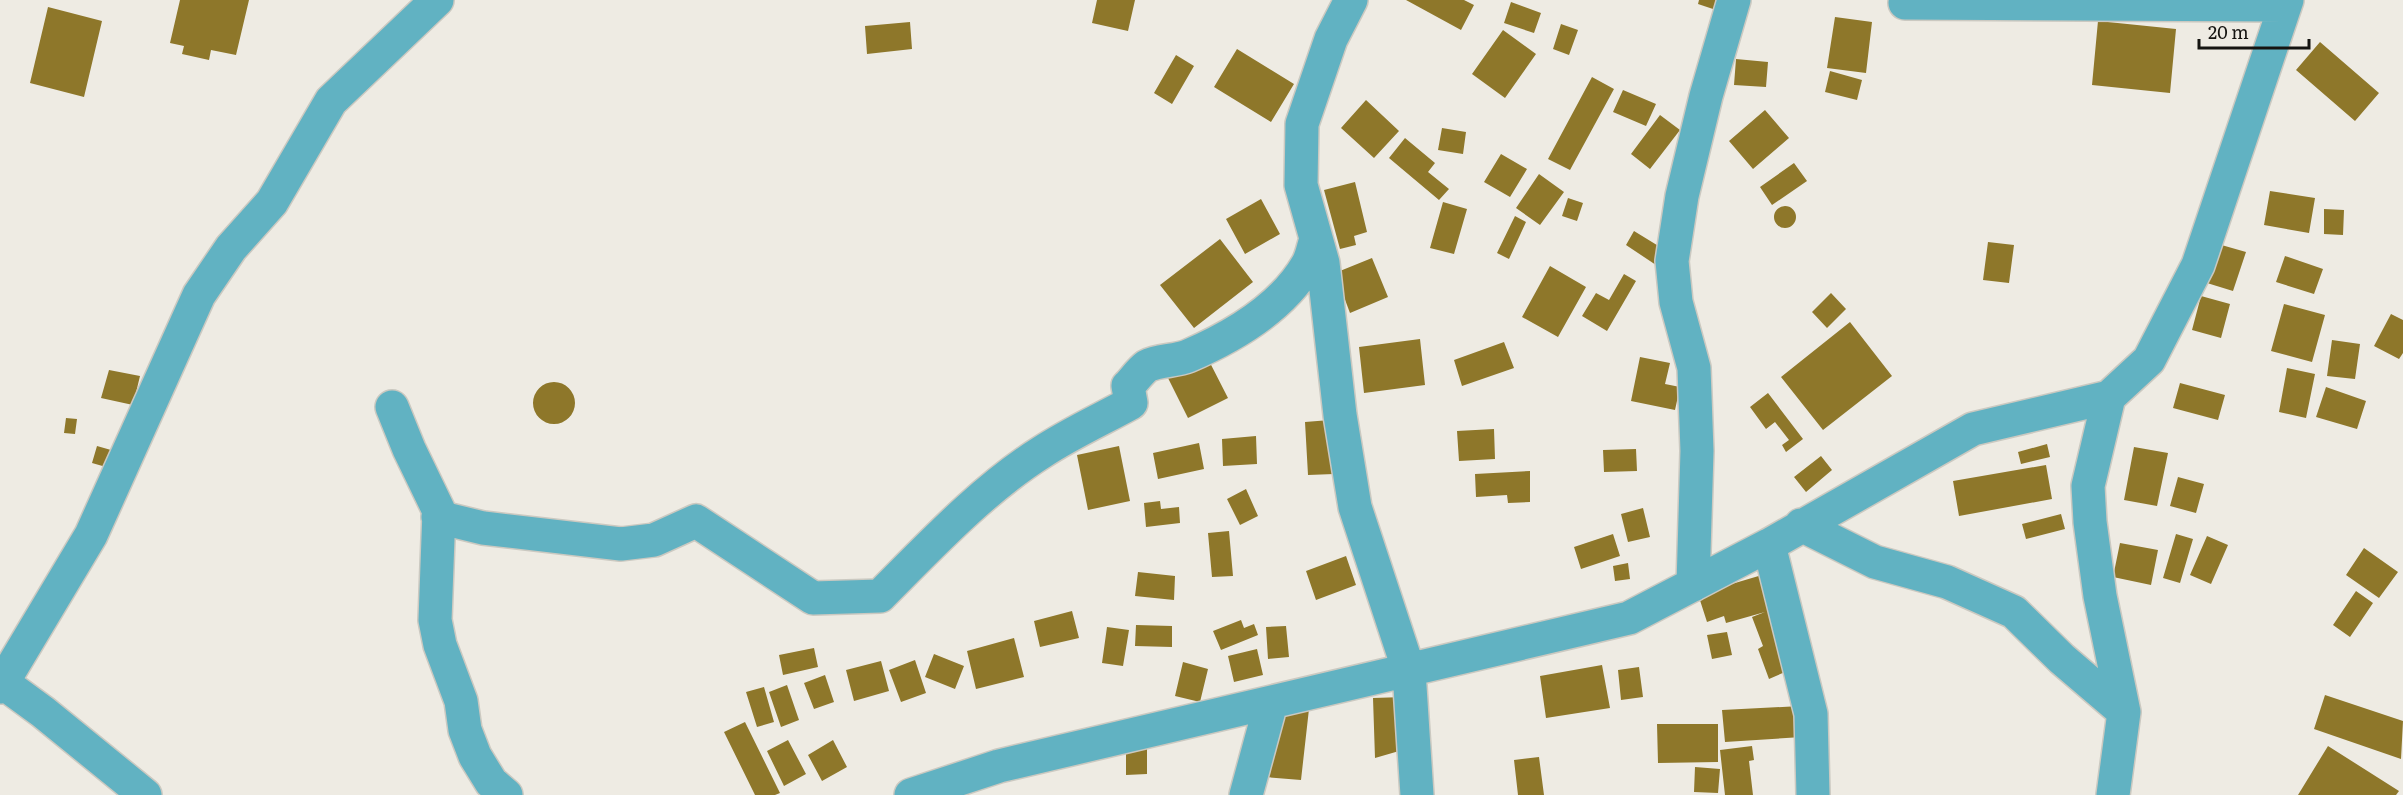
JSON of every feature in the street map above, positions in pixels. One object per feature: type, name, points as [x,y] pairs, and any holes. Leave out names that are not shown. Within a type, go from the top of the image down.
[{"type":"street","points":[[145,795],[44,712],[1,684],[91,534],[199,295],[231,248],[272,202],[331,101],[437,0]]},
{"type":"street","points":[[1352,0],[1331,39],[1302,124],[1301,185],[1323,262],[1340,415],[1355,507],[1409,671],[1417,795]]},
{"type":"street","points":[[1693,585],[1697,451],[1694,368],[1676,302],[1672,261],[1682,196],[1703,107],[1734,0]]},
{"type":"street","points":[[910,795],[999,766],[1629,618],[1768,546],[1801,525],[1973,429],[2109,397],[2149,360],[2198,265],[2286,3],[1905,3]]},
{"type":"street","points":[[438,517],[483,528],[621,544],[654,540],[696,520],[813,598],[880,596],[982,498],[1015,471],[1043,451],[1131,403],[1128,387],[1148,366],[1184,357],[1212,345],[1264,311],[1288,290],[1308,264],[1316,239]]},
{"type":"street","points":[[2109,397],[2088,486],[2090,522],[2100,596],[2124,712],[2113,795]]},
{"type":"street","points":[[392,407],[409,449],[439,511],[435,620],[440,645],[461,701],[465,730],[491,791]]},
{"type":"street","points":[[1801,525],[1875,562],[1947,582],[2014,612],[2062,659],[2124,712]]},
{"type":"street","points":[[1768,546],[1811,714],[1813,795]]},
{"type":"street","points":[[1246,795],[1271,703]]},
{"type":"building","points":[[180,0],[249,0],[236,55],[211,50],[209,60],[182,54],[184,46],[170,43]]},
{"type":"building","points":[[1097,0],[1135,0],[1128,31],[1092,23]]},
{"type":"building","points":[[1406,0],[1464,0],[1474,5],[1461,30]]},
{"type":"building","points":[[1699,0],[1719,0],[1716,10],[1698,4]]},
{"type":"building","points":[[1511,2],[1541,13],[1534,33],[1504,23]]},
{"type":"building","points":[[48,7],[102,21],[84,97],[30,83]]},
{"type":"building","points":[[1835,17],[1872,22],[1866,73],[1827,68]]},
{"type":"building","points":[[2098,21],[2176,29],[2170,93],[2092,85]]},
{"type":"building","points":[[910,22],[912,49],[867,54],[865,26]]},
{"type":"building","points":[[1561,24],[1578,30],[1569,55],[1553,49]]},
{"type":"building","points":[[1503,30],[1536,54],[1505,98],[1472,74]]},
{"type":"building","points":[[2320,42],[2379,93],[2355,121],[2296,70]]},
{"type":"building","points":[[1237,49],[1294,84],[1271,122],[1214,87]]},
{"type":"building","points":[[1176,55],[1194,66],[1172,104],[1154,93]]},
{"type":"building","points":[[1736,59],[1768,62],[1766,87],[1734,85]]},
{"type":"building","points":[[1830,71],[1862,80],[1857,100],[1825,92]]},
{"type":"building","points":[[1592,77],[1614,89],[1570,170],[1548,159]]},
{"type":"building","points":[[1623,90],[1656,104],[1646,126],[1613,112]]},
{"type":"building","points":[[1366,100],[1399,131],[1374,158],[1341,128]]},
{"type":"building","points":[[1765,110],[1789,138],[1753,169],[1729,141]]},
{"type":"building","points":[[1660,115],[1680,130],[1650,169],[1631,154]]},
{"type":"building","points":[[1442,128],[1466,132],[1463,154],[1438,150]]},
{"type":"building","points":[[1405,138],[1435,163],[1428,172],[1449,189],[1439,200],[1389,158]]},
{"type":"building","points":[[1501,154],[1527,169],[1510,197],[1484,182]]},
{"type":"building","points":[[1794,163],[1807,181],[1772,205],[1760,187]]},
{"type":"building","points":[[1539,174],[1564,192],[1540,225],[1516,208]]},
{"type":"building","points":[[1355,182],[1367,232],[1354,236],[1356,245],[1340,249],[1324,190]]},
{"type":"building","points":[[2270,191],[2315,198],[2309,233],[2264,225]]},
{"type":"building","points":[[1568,198],[1583,203],[1577,221],[1562,216]]},
{"type":"building","points":[[1261,199],[1280,234],[1245,254],[1226,219]]},
{"type":"building","points":[[1443,202],[1467,209],[1454,254],[1430,248]]},
{"type":"building","points":[[1781,206],[1789,206],[1796,213],[1796,221],[1789,228],[1781,228],[1774,221],[1774,213]]},
{"type":"building","points":[[2324,209],[2344,210],[2343,235],[2324,234]]},
{"type":"building","points":[[1515,216],[1526,222],[1509,259],[1497,253]]},
{"type":"building","points":[[1634,231],[1665,250],[1656,265],[1626,245]]},
{"type":"building","points":[[1220,239],[1253,282],[1194,328],[1160,285]]},
{"type":"building","points":[[1988,242],[2014,245],[2009,283],[1983,280]]},
{"type":"building","points":[[2218,244],[2246,252],[2233,291],[2207,283]]},
{"type":"building","points":[[2285,256],[2323,269],[2314,294],[2276,282]]},
{"type":"building","points":[[1372,258],[1388,297],[1350,313],[1335,273]]},
{"type":"building","points":[[1550,266],[1586,287],[1558,337],[1522,317]]},
{"type":"building","points":[[1624,274],[1636,281],[1607,331],[1582,316],[1596,293],[1609,300]]},
{"type":"building","points":[[1831,293],[1846,309],[1827,328],[1812,312]]},
{"type":"building","points":[[2201,296],[2230,304],[2221,338],[2192,330]]},
{"type":"building","points":[[2284,304],[2325,315],[2312,362],[2271,351]]},
{"type":"building","points":[[2391,314],[2403,320],[2403,353],[2399,359],[2374,346]]},
{"type":"building","points":[[1850,322],[1892,376],[1823,430],[1781,377]]},
{"type":"building","points":[[1420,339],[1425,385],[1364,393],[1359,347]]},
{"type":"building","points":[[2332,340],[2360,344],[2355,379],[2327,376]]},
{"type":"building","points":[[1504,342],[1514,368],[1462,386],[1454,360]]},
{"type":"building","points":[[1206,355],[1228,398],[1188,418],[1167,376]]},
{"type":"building","points":[[1640,357],[1670,363],[1665,384],[1680,387],[1675,410],[1631,401]]},
{"type":"building","points":[[2287,368],[2315,374],[2306,418],[2279,412]]},
{"type":"building","points":[[109,370],[140,376],[133,405],[101,398]]},
{"type":"building","points":[[554,382],[569,388],[575,403],[569,418],[554,424],[539,418],[533,403],[539,388]]},
{"type":"building","points":[[2180,383],[2225,395],[2218,420],[2173,408]]},
{"type":"building","points":[[2326,387],[2366,401],[2357,429],[2316,417]]},
{"type":"building","points":[[1768,393],[1803,439],[1786,452],[1782,445],[1789,440],[1775,422],[1766,429],[1750,407]]},
{"type":"building","points":[[66,418],[77,419],[75,434],[64,433]]},
{"type":"building","points":[[1330,420],[1334,474],[1308,475],[1305,422]]},
{"type":"building","points":[[1494,429],[1495,459],[1459,461],[1457,431]]},
{"type":"building","points":[[1256,436],[1257,464],[1223,466],[1222,439]]},
{"type":"building","points":[[1199,443],[1204,469],[1158,479],[1153,453]]},
{"type":"building","points":[[2047,444],[2050,457],[2021,464],[2018,452]]},
{"type":"building","points":[[97,446],[118,452],[113,469],[92,463]]},
{"type":"building","points":[[1119,446],[1130,501],[1088,510],[1077,455]]},
{"type":"building","points":[[2134,447],[2168,453],[2157,506],[2124,500]]},
{"type":"building","points":[[1636,449],[1637,471],[1604,472],[1603,450]]},
{"type":"building","points":[[1821,456],[1832,470],[1806,492],[1794,477]]},
{"type":"building","points":[[2046,465],[2052,499],[1959,516],[1953,481]]},
{"type":"building","points":[[1530,471],[1530,502],[1508,503],[1507,495],[1476,497],[1475,474]]},
{"type":"building","points":[[2178,477],[2204,484],[2196,513],[2170,506]]},
{"type":"building","points":[[1246,489],[1258,516],[1240,525],[1227,499]]},
{"type":"building","points":[[1160,501],[1161,509],[1179,507],[1180,523],[1146,527],[1144,503]]},
{"type":"building","points":[[1643,508],[1650,537],[1628,542],[1621,514]]},
{"type":"building","points":[[2061,514],[2065,529],[2026,539],[2022,524]]},
{"type":"building","points":[[1229,531],[1233,576],[1212,577],[1208,533]]},
{"type":"building","points":[[1613,534],[1620,556],[1581,569],[1574,547]]},
{"type":"building","points":[[2176,534],[2193,539],[2180,583],[2163,578]]},
{"type":"building","points":[[2207,536],[2228,545],[2211,584],[2190,575]]},
{"type":"building","points":[[2120,543],[2158,550],[2151,585],[2113,577]]},
{"type":"building","points":[[2364,548],[2398,572],[2379,598],[2346,575]]},
{"type":"building","points":[[1346,556],[1356,585],[1316,600],[1306,571]]},
{"type":"building","points":[[1628,563],[1630,579],[1615,581],[1613,566]]},
{"type":"building","points":[[1138,572],[1175,576],[1174,600],[1135,596]]},
{"type":"building","points":[[1762,575],[1792,669],[1769,679],[1758,649],[1763,646],[1752,617],[1765,612],[1726,623],[1724,616],[1707,622],[1698,594]]},
{"type":"building","points":[[2356,591],[2373,603],[2350,637],[2333,625]]},
{"type":"building","points":[[1072,611],[1079,638],[1040,647],[1034,621]]},
{"type":"building","points":[[1241,620],[1244,628],[1254,624],[1258,635],[1221,650],[1213,631]]},
{"type":"building","points":[[1136,625],[1172,626],[1172,647],[1135,646]]},
{"type":"building","points":[[1286,626],[1289,657],[1268,659],[1266,627]]},
{"type":"building","points":[[1107,627],[1129,630],[1123,666],[1102,663]]},
{"type":"building","points":[[1727,632],[1732,655],[1712,659],[1707,635]]},
{"type":"building","points":[[1014,638],[1024,677],[976,689],[967,651]]},
{"type":"building","points":[[814,648],[818,667],[783,675],[779,655]]},
{"type":"building","points":[[1257,649],[1263,675],[1234,682],[1228,656]]},
{"type":"building","points":[[934,654],[964,666],[955,689],[925,677]]},
{"type":"building","points":[[915,660],[926,693],[901,702],[889,670]]},
{"type":"building","points":[[881,661],[889,691],[854,701],[846,670]]},
{"type":"building","points":[[1183,662],[1208,669],[1200,702],[1175,696]]},
{"type":"building","points":[[1602,665],[1610,708],[1546,718],[1540,676]]},
{"type":"building","points":[[1639,667],[1643,697],[1621,700],[1618,670]]},
{"type":"building","points":[[825,675],[834,702],[814,709],[804,683]]},
{"type":"building","points":[[787,685],[799,720],[781,727],[769,692]]},
{"type":"building","points":[[764,687],[774,722],[757,727],[746,692]]},
{"type":"building","points":[[2325,695],[2403,721],[2401,759],[2314,729]]},
{"type":"building","points":[[1404,697],[1406,749],[1375,758],[1373,698]]},
{"type":"building","points":[[1273,705],[1309,709],[1301,780],[1265,777]]},
{"type":"building","points":[[1800,706],[1802,737],[1725,742],[1722,710]]},
{"type":"building","points":[[745,722],[780,793],[755,795],[724,732]]},
{"type":"building","points":[[1657,724],[1718,724],[1718,762],[1658,763]]},
{"type":"building","points":[[1147,739],[1147,774],[1126,775],[1126,740]]},
{"type":"building","points":[[788,740],[806,774],[784,786],[767,751]]},
{"type":"building","points":[[833,740],[847,767],[822,781],[808,755]]},
{"type":"building","points":[[1752,746],[1754,760],[1749,761],[1753,795],[1725,795],[1720,750]]},
{"type":"building","points":[[2328,746],[2399,791],[2396,795],[2298,795]]},
{"type":"building","points":[[1539,757],[1544,795],[1518,795],[1514,760]]},
{"type":"building","points":[[1695,767],[1720,769],[1718,793],[1694,792]]}]
